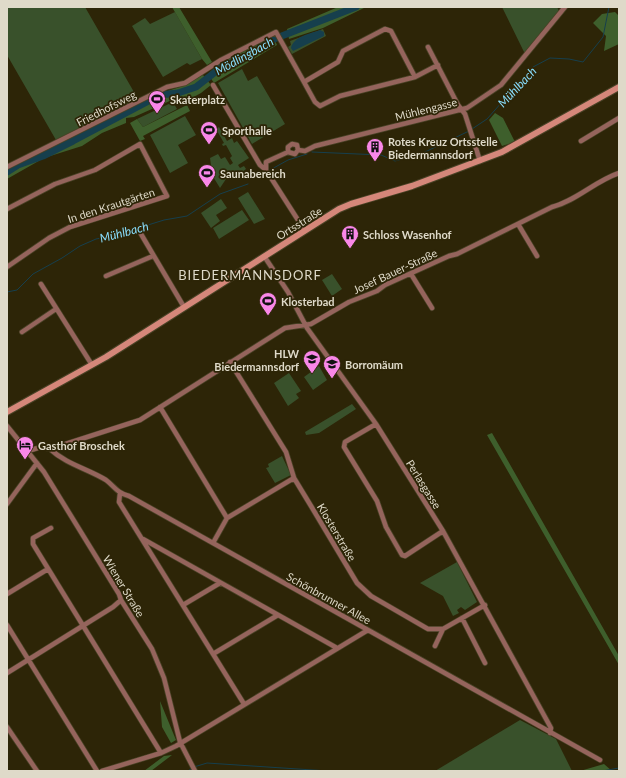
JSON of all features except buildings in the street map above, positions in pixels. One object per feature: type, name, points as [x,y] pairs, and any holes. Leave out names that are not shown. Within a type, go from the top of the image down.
[{"type":"street","name":"Mühlengasse","points":[[298,150],[305,151],[315,146],[467,108],[501,85],[565,7]]},
{"type":"street","points":[[415,77],[391,31],[385,29],[343,51],[338,62],[304,82],[318,106],[340,96],[415,77],[438,65]]},
{"type":"street","name":"Friedhofsweg","points":[[7,167],[167,88],[185,82],[221,60],[277,33],[304,82]]},
{"type":"street","points":[[428,46],[465,114],[480,161]]},
{"type":"street","points":[[214,85],[260,165],[306,231]]},
{"type":"street","name":"Ortsstraße","points":[[7,412],[92,365],[264,256],[351,204],[412,186],[502,152],[619,87]]},
{"type":"street","points":[[581,141],[619,118]]},
{"type":"street","name":"In den Krautgärten","points":[[7,209],[55,184],[95,170],[140,144],[167,196],[70,227],[49,238],[7,267]]},
{"type":"street","name":"Mühlengasse","points":[[288,152],[288,147],[292,144],[297,145],[298,150]]},
{"type":"street","name":"Mühlengasse","points":[[266,172],[266,162],[288,152],[295,154],[298,150]]},
{"type":"street","name":"Josef Bauer-Straße","points":[[28,451],[41,447],[50,449],[134,422],[285,328],[306,325],[349,302],[377,291],[449,256],[457,254],[552,207],[567,202],[574,196],[619,173]]},
{"type":"street","points":[[518,224],[537,256]]},
{"type":"street","points":[[141,234],[184,307]]},
{"type":"street","points":[[106,276],[153,256]]},
{"type":"street","name":"Perlasgasse","points":[[264,256],[288,292],[306,325],[376,424],[443,531],[485,605],[551,728],[550,733]]},
{"type":"street","points":[[410,274],[432,308]]},
{"type":"street","points":[[41,284],[92,365]]},
{"type":"street","points":[[22,332],[56,309]]},
{"type":"street","name":"Klosterstraße","points":[[230,362],[286,452],[294,478],[357,583],[371,596],[428,629],[443,629]]},
{"type":"street","points":[[160,407],[227,518]]},
{"type":"street","points":[[376,424],[345,442],[344,447],[377,501],[386,527],[402,555],[405,556],[443,531]]},
{"type":"street","name":"Wiener Straße","points":[[7,426],[37,463],[152,649],[164,678],[180,742],[195,771]]},
{"type":"street","name":"Schönbrunner Allee","points":[[50,449],[58,456],[106,481],[120,493],[129,496],[600,760]]},
{"type":"street","points":[[7,504],[37,463]]},
{"type":"street","points":[[213,543],[227,518],[294,478]]},
{"type":"street","points":[[120,493],[119,502],[244,704]]},
{"type":"street","points":[[51,528],[33,538],[33,544],[161,752]]},
{"type":"street","points":[[142,539],[337,648]]},
{"type":"street","points":[[7,594],[48,569]]},
{"type":"street","points":[[183,605],[220,583]]},
{"type":"street","points":[[7,673],[113,607],[121,600]]},
{"type":"street","points":[[435,646],[443,629],[485,605]]},
{"type":"street","points":[[213,654],[278,615]]},
{"type":"street","points":[[462,618],[485,664]]},
{"type":"street","points":[[7,625],[97,771]]},
{"type":"street","points":[[102,771],[161,752],[180,742],[368,630]]},
{"type":"street","points":[[7,727],[37,771]]},
{"type":"green space","points":[[7,7],[85,7],[138,99],[56,140],[7,55]]},
{"type":"green space","points":[[172,7],[179,7],[212,62],[207,65],[202,59]]},
{"type":"green space","points":[[338,7],[366,7],[323,28],[289,39],[287,29]]},
{"type":"green space","points":[[502,7],[557,7],[559,11],[525,54]]},
{"type":"green space","points":[[175,12],[202,59],[190,65],[187,63],[163,77],[132,26],[145,18],[150,24]]},
{"type":"green space","points":[[615,12],[619,16],[619,44],[604,51],[606,36],[593,23],[602,14]]},
{"type":"green space","points":[[323,29],[326,36],[292,54],[288,47],[291,45],[290,41]]},
{"type":"green space","points":[[273,36],[277,45],[214,83],[208,74],[220,63]]},
{"type":"green space","points":[[242,69],[248,81],[257,76],[285,124],[252,144],[218,83]]},
{"type":"green space","points":[[203,75],[211,85],[201,93],[188,100],[172,100],[134,117],[126,118],[126,123],[102,133],[82,146],[44,158],[7,179],[7,170],[18,163],[86,131],[158,94],[180,87]]},
{"type":"green space","name":"Skaterplatz","points":[[173,102],[177,109],[143,127],[137,119]]},
{"type":"green space","points":[[187,105],[190,111],[143,136],[145,139],[140,141],[130,123],[137,119],[143,127]]},
{"type":"green space","points":[[495,113],[503,118],[515,142],[502,146],[489,120]]},
{"type":"green space","points":[[185,116],[196,135],[178,145],[188,163],[170,173],[150,135]]},
{"type":"green space","points":[[219,127],[227,141],[232,138],[234,143],[237,141],[249,158],[238,165],[240,168],[244,166],[246,169],[235,178],[226,179],[220,188],[207,167],[211,165],[210,158],[218,154],[221,159],[225,157],[230,165],[233,163],[230,158],[232,156],[226,145],[223,146],[222,144],[224,143],[216,129]]},
{"type":"green space","points":[[248,192],[265,219],[254,224],[238,198]]},
{"type":"green space","points":[[221,199],[227,208],[216,215],[220,221],[211,228],[201,213]]},
{"type":"green space","points":[[242,210],[249,220],[219,239],[213,228]]},
{"type":"green space","points":[[332,274],[342,289],[332,296],[322,280]]},
{"type":"green space","points":[[319,366],[327,380],[313,390],[304,377]]},
{"type":"green space","points":[[289,373],[301,391],[296,394],[299,398],[288,406],[274,383]]},
{"type":"green space","points":[[352,404],[356,409],[319,433],[306,435],[305,432]]},
{"type":"green space","points":[[492,433],[619,656],[619,665],[487,435]]},
{"type":"green space","points":[[282,456],[291,475],[275,483],[266,468],[269,467],[268,464]]},
{"type":"green space","points":[[457,562],[477,602],[465,610],[461,607],[457,610],[459,613],[453,616],[443,596],[420,583]]},
{"type":"green space","points":[[160,701],[176,740],[171,743],[162,727]]},
{"type":"green space","points":[[520,720],[556,739],[572,771],[435,771]]},
{"type":"green space","points":[[172,755],[151,771],[144,771],[164,756]]},
{"type":"green space","points":[[604,764],[612,771],[580,771]]},
{"type":"water","points":[[320,30],[324,32],[324,36],[293,51],[291,48],[295,41],[303,36]]},
{"type":"waterway","name":"Mödlingbach","points":[[7,172],[18,165],[43,156],[73,141],[160,95],[178,93],[196,87],[223,66],[249,56],[274,39],[356,7]]},
{"type":"waterway","name":"Mühlbach","points":[[472,129],[487,119],[533,67],[550,58],[569,59],[583,62],[603,37],[609,7]]},
{"type":"waterway","name":"Mühlbach","points":[[423,153],[469,131]]},
{"type":"waterway","name":"Mühlbach","points":[[312,152],[381,155],[395,161],[410,157]]},
{"type":"waterway","name":"Mühlbach","points":[[270,170],[288,160],[307,154]]},
{"type":"waterway","name":"Mühlbach","points":[[7,292],[17,290],[33,274],[80,246],[96,239],[116,235],[164,220],[187,216],[220,194],[248,184]]},
{"type":"waterway","points":[[194,767],[207,763],[328,771]]},
{"type":"waterway","points":[[602,771],[619,768]]},
{"type":"place","name":"Skaterplatz","points":[[157,114]]},
{"type":"place","name":"Sporthalle","points":[[209,145]]},
{"type":"place","name":"Rotes Kreuz Ortsstelle Biedermannsdorf","points":[[375,162]]},
{"type":"place","name":"Saunabereich","points":[[207,188]]},
{"type":"place","name":"Schloss Wasenhof","points":[[350,249]]},
{"type":"place","name":"Klosterbad","points":[[268,316]]},
{"type":"place","name":"HLW Biedermannsdorf","points":[[312,374]]},
{"type":"place","name":"Borromäum","points":[[332,379]]},
{"type":"place","name":"Gasthof Broschek","points":[[25,460]]},
{"type":"district","name":"BIEDERMANNSDORF","points":[[250,275]]}]
